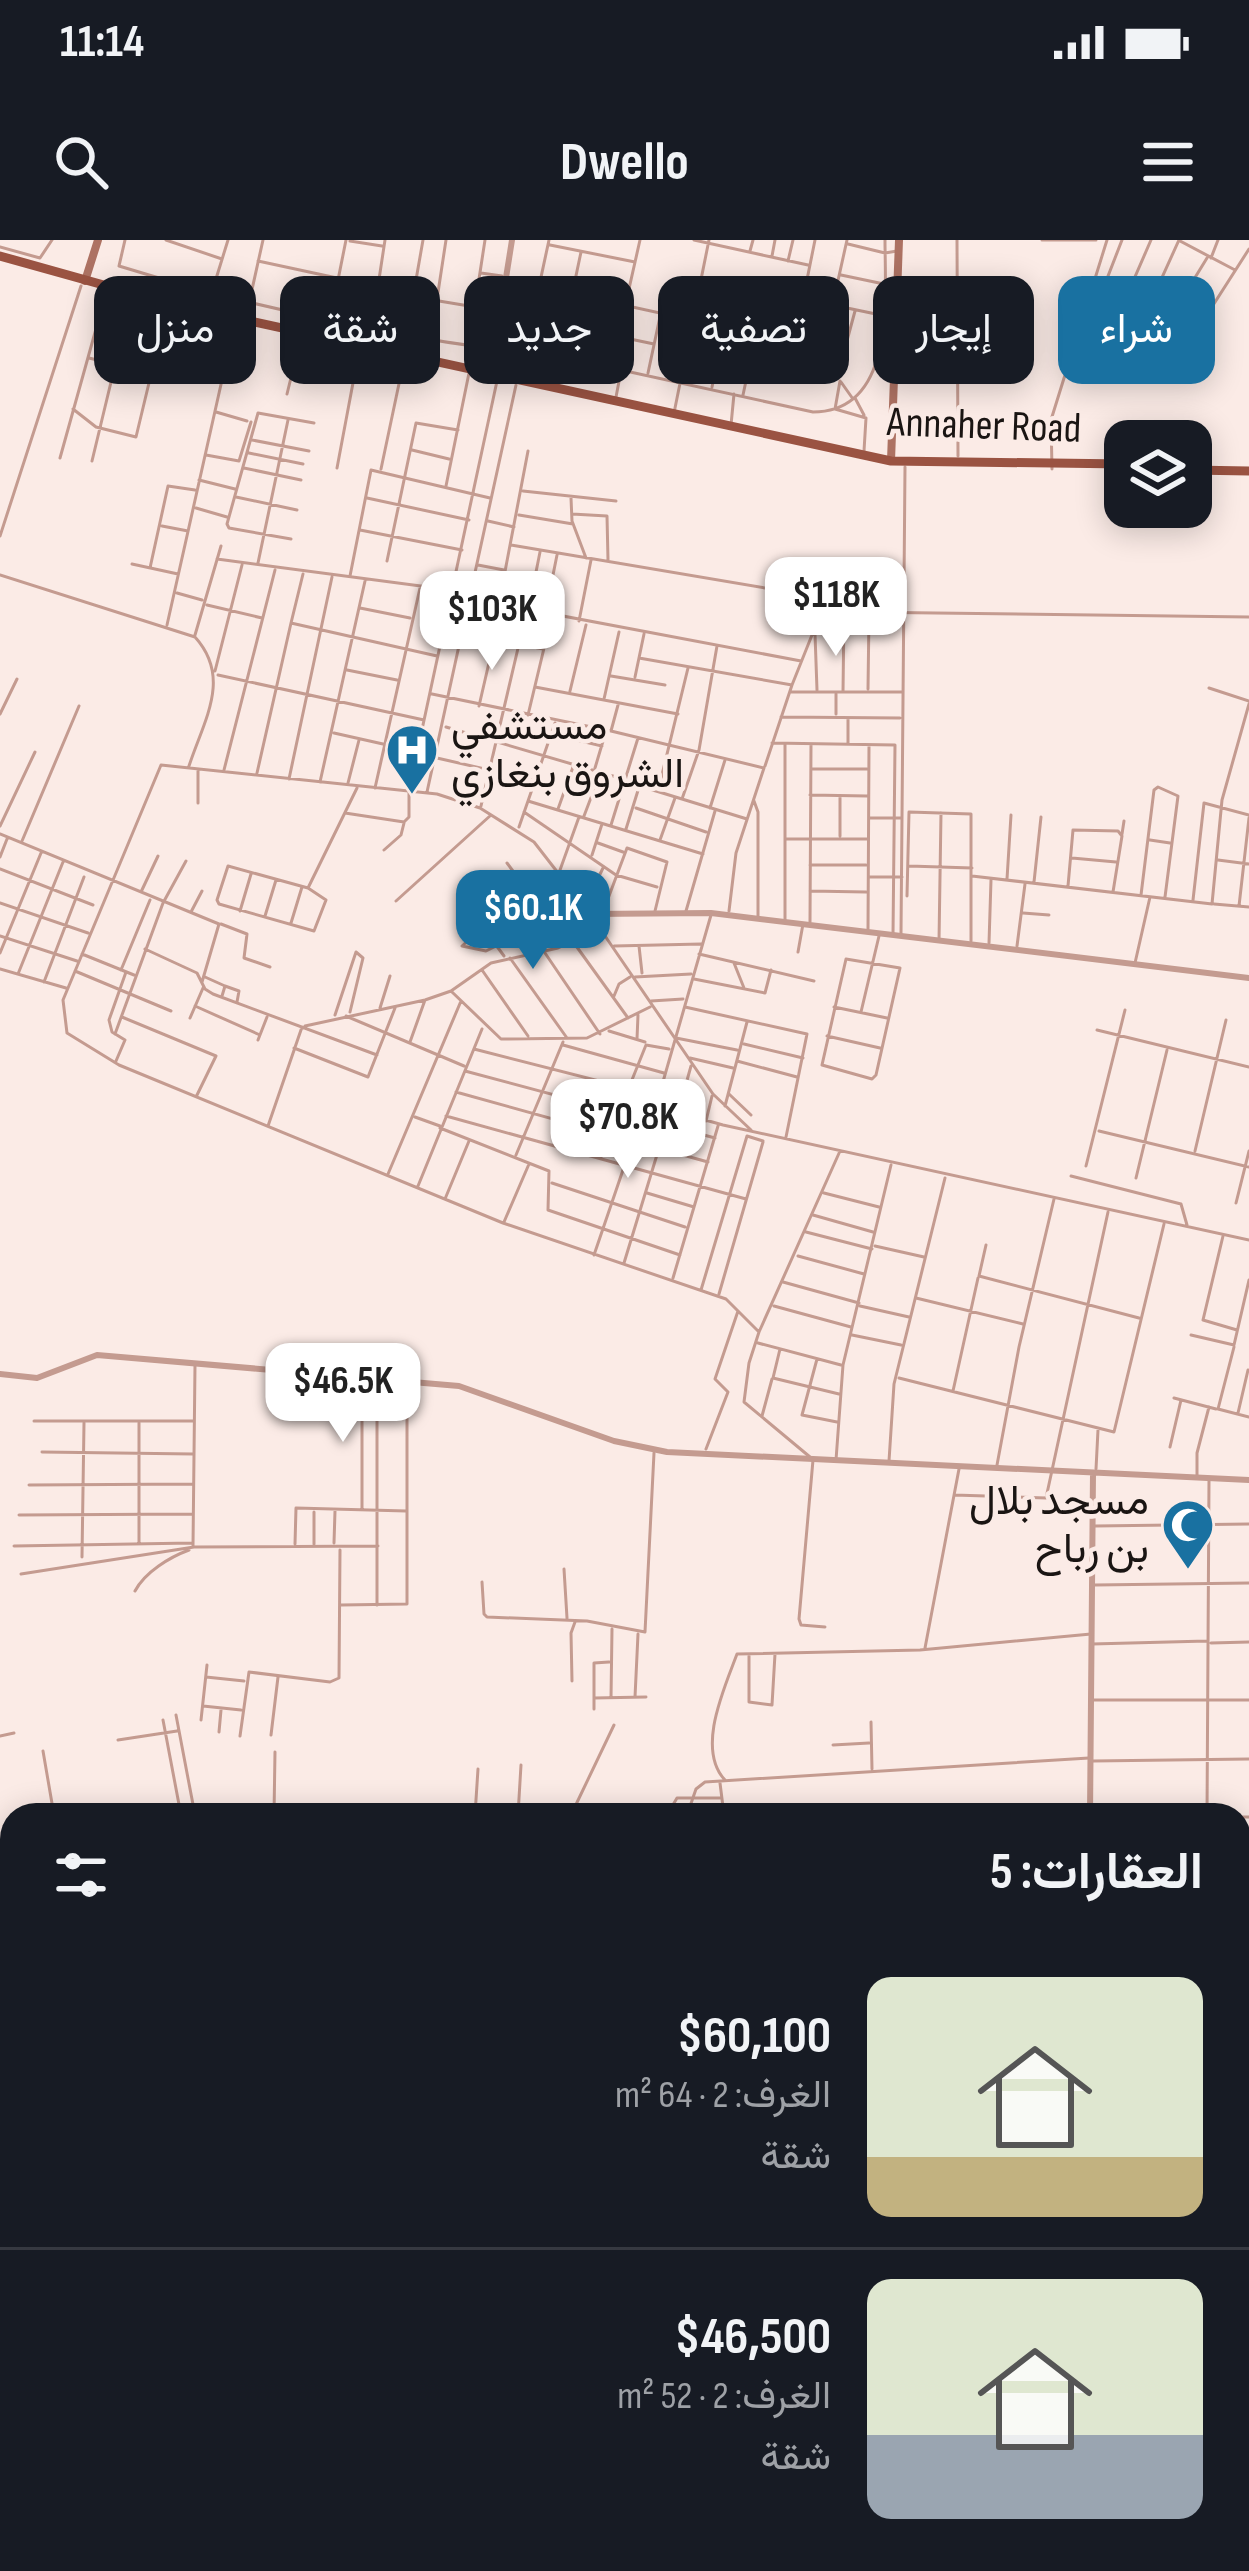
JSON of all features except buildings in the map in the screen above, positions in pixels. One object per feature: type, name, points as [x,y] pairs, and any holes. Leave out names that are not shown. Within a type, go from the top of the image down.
[{"type":"main road","points":[[82,283],[95,240]]},
{"type":"main road","points":[[895,276],[898,246]]},
{"type":"main road","name":"Annaher Road","points":[[3,256],[82,283]]},
{"type":"main road","name":"Annaher Road","points":[[3,256],[94,287]]},
{"type":"main road","points":[[67,277],[86,268]]},
{"type":"main road","points":[[86,268],[94,282]]},
{"type":"main road","name":"Annaher Road","points":[[531,384],[905,467],[1104,467]]},
{"type":"main road","points":[[891,384],[891,461]]},
{"type":"main road","name":"Annaher Road","points":[[580,395],[891,461],[1052,467]]},
{"type":"main road","points":[[1212,467],[1249,468]]},
{"type":"street","points":[[3,256],[13,240]]},
{"type":"street","points":[[3,256],[42,258],[52,240]]},
{"type":"street","points":[[125,240],[119,266],[151,276]]},
{"type":"street","points":[[166,240],[188,243],[222,259]]},
{"type":"street","points":[[217,276],[228,240]]},
{"type":"street","points":[[255,276],[263,240]]},
{"type":"street","points":[[339,276],[346,240],[384,243],[379,276]]},
{"type":"street","points":[[416,276],[422,240]]},
{"type":"street","points":[[440,281],[446,240]]},
{"type":"street","points":[[480,276],[485,240]]},
{"type":"street","points":[[506,276],[512,240]]},
{"type":"street","points":[[632,276],[640,240]]},
{"type":"street","points":[[694,240],[808,265]]},
{"type":"street","points":[[730,248],[732,240]]},
{"type":"street","points":[[750,253],[753,240]]},
{"type":"street","points":[[771,258],[775,240]]},
{"type":"street","points":[[788,261],[793,240]]},
{"type":"street","points":[[806,276],[815,240]]},
{"type":"street","points":[[884,276],[885,240]]},
{"type":"street","points":[[957,240],[958,464]]},
{"type":"street","points":[[1042,240],[1096,240]]},
{"type":"street","points":[[1096,276],[1107,240]]},
{"type":"street","points":[[1108,276],[1122,240]]},
{"type":"street","points":[[1135,276],[1151,240]]},
{"type":"street","points":[[1163,276],[1180,240],[1236,270]]},
{"type":"street","points":[[1197,276],[1218,240]]},
{"type":"street","points":[[541,276],[548,242],[635,262]]},
{"type":"street","points":[[702,276],[709,242]]},
{"type":"street","points":[[873,282],[839,274],[846,242],[885,253],[898,246]]},
{"type":"street","points":[[0,247],[3,256]]},
{"type":"street","points":[[1215,302],[1249,249]]},
{"type":"street","points":[[576,276],[581,251]]},
{"type":"street","points":[[258,261],[329,276]]},
{"type":"street","points":[[480,273],[500,276]]},
{"type":"street","points":[[0,536],[82,283]]},
{"type":"street","points":[[849,309],[873,314]]},
{"type":"street","points":[[849,332],[855,310]]},
{"type":"street","points":[[648,375],[658,326]]},
{"type":"street","points":[[60,458],[94,328]]},
{"type":"street","points":[[634,340],[654,344]]},
{"type":"street","points":[[88,357],[94,358]]},
{"type":"street","points":[[836,410],[854,399],[873,371]]},
{"type":"street","points":[[634,372],[658,377]]},
{"type":"street","points":[[92,461],[111,384]]},
{"type":"street","points":[[74,409],[101,428],[136,437],[149,384]]},
{"type":"street","points":[[167,627],[220,384]]},
{"type":"street","points":[[287,394],[290,384]]},
{"type":"street","points":[[337,468],[356,384]]},
{"type":"street","points":[[380,471],[403,384]]},
{"type":"street","points":[[445,488],[468,384]]},
{"type":"street","points":[[345,813],[404,821],[409,817],[409,790],[469,520],[493,384]]},
{"type":"street","points":[[427,793],[517,384]]},
{"type":"street","points":[[615,401],[618,384]]},
{"type":"street","points":[[674,415],[680,384]]},
{"type":"street","points":[[689,384],[813,412],[836,410],[865,417]]},
{"type":"street","points":[[711,389],[712,384]]},
{"type":"street","points":[[743,396],[746,384]]},
{"type":"street","points":[[836,410],[838,384]]},
{"type":"street","points":[[842,384],[868,424],[864,454]]},
{"type":"street","points":[[1052,467],[1051,420],[1062,384]]},
{"type":"street","points":[[731,427],[734,394]]},
{"type":"street","points":[[214,411],[253,422]]},
{"type":"street","points":[[205,454],[239,461],[258,413],[314,423]]},
{"type":"street","points":[[257,566],[288,418]]},
{"type":"street","points":[[253,422],[229,528],[291,539]]},
{"type":"street","points":[[387,561],[416,422],[458,430]]},
{"type":"street","points":[[251,439],[309,452]]},
{"type":"street","points":[[410,450],[452,459]]},
{"type":"street","points":[[498,605],[528,451]]},
{"type":"street","points":[[247,452],[303,464]]},
{"type":"street","points":[[897,936],[902,877],[905,467]]},
{"type":"street","points":[[243,468],[301,481]]},
{"type":"street","points":[[349,577],[370,470],[492,498]]},
{"type":"street","points":[[199,480],[237,490]]},
{"type":"street","points":[[150,568],[169,485],[197,490]]},
{"type":"street","points":[[521,491],[616,501]]},
{"type":"street","points":[[571,496],[573,524],[589,558],[579,621]]},
{"type":"street","points":[[235,497],[297,510]]},
{"type":"street","points":[[365,497],[469,520]]},
{"type":"street","points":[[194,508],[229,517]]},
{"type":"street","points":[[517,514],[573,524]]},
{"type":"street","points":[[572,514],[607,516],[608,562]]},
{"type":"street","points":[[487,521],[515,527]]},
{"type":"street","points":[[160,526],[189,531]]},
{"type":"street","points":[[358,529],[462,550]]},
{"type":"street","points":[[511,545],[771,589],[844,611],[1249,616]]},
{"type":"street","points":[[195,637],[221,546]]},
{"type":"street","points":[[528,610],[541,550]]},
{"type":"street","points":[[545,614],[557,553]]},
{"type":"street","points":[[217,559],[453,590]]},
{"type":"street","points":[[132,564],[179,574]]},
{"type":"street","points":[[188,768],[243,564]]},
{"type":"street","points":[[477,565],[506,570]]},
{"type":"street","points":[[224,771],[275,568]]},
{"type":"street","points":[[256,776],[303,572]]},
{"type":"street","points":[[0,575],[195,637],[215,673],[424,720]]},
{"type":"street","points":[[289,779],[333,575]]},
{"type":"street","points":[[320,782],[365,580]]},
{"type":"street","points":[[375,788],[421,586]]},
{"type":"street","points":[[175,593],[263,618]]},
{"type":"street","points":[[470,598],[801,661]]},
{"type":"street","points":[[729,915],[736,854],[824,604]]},
{"type":"street","points":[[358,607],[413,618]]},
{"type":"street","points":[[836,717],[844,611]]},
{"type":"street","points":[[868,692],[869,613]]},
{"type":"street","points":[[528,716],[552,615]]},
{"type":"street","points":[[291,623],[439,657]]},
{"type":"street","points":[[569,694],[586,623]]},
{"type":"street","points":[[815,626],[817,692]]},
{"type":"street","points":[[445,628],[545,649]]},
{"type":"street","points":[[603,700],[619,629]]},
{"type":"street","points":[[634,680],[645,632]]},
{"type":"street","points":[[479,706],[494,639]]},
{"type":"street","points":[[480,808],[519,644]]},
{"type":"street","points":[[682,799],[699,751],[718,644]]},
{"type":"street","points":[[639,658],[817,692],[903,692]]},
{"type":"street","points":[[658,791],[688,667]]},
{"type":"street","points":[[344,669],[399,680]]},
{"type":"street","points":[[609,675],[665,685]]},
{"type":"street","points":[[0,714],[17,680]]},
{"type":"street","points":[[536,687],[678,714]]},
{"type":"street","points":[[1209,688],[1249,702],[1221,806],[1212,904]]},
{"type":"street","points":[[430,694],[764,768]]},
{"type":"street","points":[[559,872],[618,703]]},
{"type":"street","points":[[22,843],[79,706]]},
{"type":"street","points":[[782,717],[903,718]]},
{"type":"street","points":[[848,717],[848,744]]},
{"type":"street","points":[[518,829],[556,722]]},
{"type":"street","points":[[442,726],[747,819]]},
{"type":"street","points":[[331,732],[385,744]]},
{"type":"street","points":[[551,734],[602,746]]},
{"type":"street","points":[[611,825],[638,737]]},
{"type":"street","points":[[348,785],[359,738]]},
{"type":"street","points":[[772,743],[903,745]]},
{"type":"street","points":[[785,744],[785,922]]},
{"type":"street","points":[[798,952],[810,891],[811,744]]},
{"type":"street","points":[[868,933],[869,745]]},
{"type":"street","points":[[895,745],[897,936]]},
{"type":"street","points":[[0,826],[35,752]]},
{"type":"street","points":[[436,757],[536,780]]},
{"type":"street","points":[[685,913],[725,758]]},
{"type":"street","points":[[759,1331],[718,1295],[503,1223],[116,1063],[66,1032],[66,988],[162,764],[427,793],[480,808],[518,829],[573,890],[713,1094],[764,1138]]},
{"type":"street","points":[[558,810],[573,765]]},
{"type":"street","points":[[198,769],[199,803]]},
{"type":"street","points":[[811,770],[869,769]]},
{"type":"street","points":[[290,925],[358,786]]},
{"type":"street","points":[[626,829],[641,786]]},
{"type":"street","points":[[1141,896],[1158,787],[1178,794],[1165,898]]},
{"type":"street","points":[[810,795],[868,796]]},
{"type":"street","points":[[839,839],[840,795]]},
{"type":"street","points":[[660,840],[675,797]]},
{"type":"street","points":[[754,800],[758,919]]},
{"type":"street","points":[[528,801],[703,854]]},
{"type":"street","points":[[1193,902],[1206,802],[1249,817],[1239,907]]},
{"type":"street","points":[[634,808],[709,833]]},
{"type":"street","points":[[939,940],[941,811]]},
{"type":"street","points":[[524,812],[616,875],[660,888]]},
{"type":"street","points":[[907,896],[909,812],[972,815],[970,945]]},
{"type":"street","points":[[396,901],[492,814]]},
{"type":"street","points":[[1007,880],[1011,815]]},
{"type":"street","points":[[1034,884],[1041,817]]},
{"type":"street","points":[[868,818],[902,818]]},
{"type":"street","points":[[384,850],[403,833],[404,821]]},
{"type":"street","points":[[1113,892],[1124,821]]},
{"type":"street","points":[[592,858],[603,823]]},
{"type":"street","points":[[1068,887],[1075,829],[1118,830],[1122,836]]},
{"type":"street","points":[[0,834],[248,934],[243,956]]},
{"type":"street","points":[[0,857],[8,837]]},
{"type":"street","points":[[785,839],[868,839]]},
{"type":"street","points":[[1148,840],[1172,843]]},
{"type":"street","points":[[597,842],[624,852]]},
{"type":"street","points":[[603,912],[627,848],[666,860],[654,913]]},
{"type":"street","points":[[0,953],[41,851]]},
{"type":"street","points":[[141,893],[158,856]]},
{"type":"street","points":[[1070,858],[1118,862]]},
{"type":"street","points":[[1216,860],[1246,863]]},
{"type":"street","points":[[18,974],[64,861]]},
{"type":"street","points":[[115,1034],[163,903],[187,861]]},
{"type":"street","points":[[507,863],[628,1019]]},
{"type":"street","points":[[810,865],[868,865]]},
{"type":"street","points":[[908,866],[972,868]]},
{"type":"street","points":[[584,906],[604,867]]},
{"type":"street","points":[[225,868],[305,887],[325,897],[314,932],[217,902],[225,868]]},
{"type":"street","points":[[0,869],[93,905]]},
{"type":"street","points":[[240,910],[251,872]]},
{"type":"street","points":[[44,982],[84,877]]},
{"type":"street","points":[[868,877],[902,877]]},
{"type":"street","points":[[972,877],[1249,908]]},
{"type":"street","points":[[989,947],[991,878]]},
{"type":"street","points":[[265,917],[276,880]]},
{"type":"street","points":[[1017,951],[1025,882]]},
{"type":"street","points":[[487,887],[535,952]]},
{"type":"street","points":[[520,932],[573,890]]},
{"type":"street","points":[[190,914],[202,891]]},
{"type":"street","points":[[810,891],[868,892]]},
{"type":"street","points":[[1135,965],[1150,897]]},
{"type":"street","points":[[116,1063],[125,1040],[115,1034],[109,1020],[151,898]]},
{"type":"street","points":[[0,903],[88,933]]},
{"type":"street","points":[[496,946],[486,952],[462,946],[503,909]]},
{"type":"street","points":[[711,913],[656,1106],[751,1130]]},
{"type":"street","points":[[590,914],[711,913],[1249,979]]},
{"type":"street","points":[[1021,913],[1049,916]]},
{"type":"street","points":[[475,916],[564,1041],[664,1074]]},
{"type":"street","points":[[190,1018],[220,924]]},
{"type":"street","points":[[304,1026],[425,1000],[451,991],[507,957],[570,943],[600,928]]},
{"type":"street","points":[[861,1012],[880,934]]},
{"type":"street","points":[[3,937],[77,961]]},
{"type":"street","points":[[639,944],[643,976]]},
{"type":"street","points":[[612,946],[702,944]]},
{"type":"street","points":[[145,949],[194,971],[221,998],[377,1055]]},
{"type":"street","points":[[544,951],[600,1034]]},
{"type":"street","points":[[334,1018],[356,952],[364,958],[347,1015]]},
{"type":"street","points":[[80,953],[135,975]]},
{"type":"street","points":[[236,954],[269,967]]},
{"type":"street","points":[[699,954],[814,980]]},
{"type":"street","points":[[846,959],[873,962],[900,968],[872,1079],[825,1068],[822,1062],[846,959]]},
{"type":"street","points":[[734,962],[745,990]]},
{"type":"street","points":[[0,969],[66,988]]},
{"type":"street","points":[[482,969],[530,1039]]},
{"type":"street","points":[[73,970],[171,1011]]},
{"type":"street","points":[[613,998],[619,984],[632,976],[693,977],[765,994],[771,970]]},
{"type":"street","points":[[380,1008],[390,976]]},
{"type":"street","points":[[203,981],[239,991],[237,1004]]},
{"type":"street","points":[[221,998],[225,986]]},
{"type":"street","points":[[451,991],[501,1039],[587,1038],[651,1004],[686,999]]},
{"type":"street","points":[[409,1044],[425,1000]]},
{"type":"street","points":[[387,1176],[460,1001]]},
{"type":"street","points":[[195,1006],[259,1037],[267,1016]]},
{"type":"street","points":[[294,1048],[367,1077],[396,1006]]},
{"type":"street","points":[[834,1006],[889,1018]]},
{"type":"street","points":[[684,1007],[807,1034],[785,1139]]},
{"type":"street","points":[[1086,1166],[1125,1010]]},
{"type":"street","points":[[637,1040],[638,1013]]},
{"type":"street","points":[[347,1015],[465,1069],[715,1138]]},
{"type":"street","points":[[121,1016],[216,1056],[196,1097]]},
{"type":"street","points":[[725,1106],[747,1020]]},
{"type":"street","points":[[1195,1153],[1226,1020]]},
{"type":"street","points":[[268,1127],[304,1026]]},
{"type":"street","points":[[417,1188],[484,1026]]},
{"type":"street","points":[[607,1030],[671,1050]]},
{"type":"street","points":[[1097,1030],[1249,1066]]},
{"type":"street","points":[[827,1036],[882,1049]]},
{"type":"street","points":[[587,1038],[590,1052]]},
{"type":"street","points":[[674,1038],[740,1051]]},
{"type":"street","points":[[514,1158],[564,1041]]},
{"type":"street","points":[[601,1158],[648,1043]]},
{"type":"street","points":[[742,1044],[803,1058]]},
{"type":"street","points":[[1136,1178],[1168,1048]]},
{"type":"street","points":[[474,1049],[658,1096]]},
{"type":"street","points":[[737,1060],[798,1078]]},
{"type":"street","points":[[690,1061],[735,1068]]},
{"type":"street","points":[[679,1112],[690,1061]]},
{"type":"street","points":[[456,1092],[708,1162]]},
{"type":"street","points":[[728,1093],[751,1115]]},
{"type":"street","points":[[706,1120],[713,1094]]},
{"type":"street","points":[[624,1264],[671,1110]]},
{"type":"street","points":[[446,1116],[746,1199]]},
{"type":"street","points":[[413,1117],[549,1171],[547,1209],[680,1256]]},
{"type":"street","points":[[673,1281],[718,1124]]},
{"type":"street","points":[[1096,1130],[1247,1167]]},
{"type":"street","points":[[701,1290],[747,1136],[785,1139],[1249,1240]]},
{"type":"street","points":[[718,1295],[764,1138]]},
{"type":"street","points":[[444,1199],[470,1140]]},
{"type":"street","points":[[812,1458],[744,1402],[759,1331],[840,1151]]},
{"type":"street","points":[[1237,1203],[1249,1151]]},
{"type":"street","points":[[503,1223],[529,1163]]},
{"type":"street","points":[[836,1460],[843,1365],[891,1163]]},
{"type":"street","points":[[594,1255],[625,1166]]},
{"type":"street","points":[[889,1463],[894,1384],[946,1175]]},
{"type":"street","points":[[1071,1176],[1181,1204],[1187,1227]]},
{"type":"street","points":[[550,1183],[689,1228]]},
{"type":"street","points":[[645,1192],[694,1207]]},
{"type":"street","points":[[822,1192],[880,1208]]},
{"type":"street","points":[[996,1468],[1054,1197]]},
{"type":"street","points":[[954,1495],[1044,1500],[1109,1210]]},
{"type":"street","points":[[812,1215],[875,1233]]},
{"type":"street","points":[[898,1378],[1115,1431],[1165,1222]]},
{"type":"street","points":[[804,1232],[926,1258]]},
{"type":"street","points":[[1223,1234],[1203,1320],[1237,1330]]},
{"type":"street","points":[[953,1391],[986,1245]]},
{"type":"street","points":[[794,1254],[866,1275]]},
{"type":"street","points":[[979,1276],[1141,1318]]},
{"type":"street","points":[[1218,1409],[1249,1280]]},
{"type":"street","points":[[782,1282],[910,1317]]},
{"type":"street","points":[[916,1298],[1024,1324]]},
{"type":"street","points":[[772,1305],[853,1328]]},
{"type":"street","points":[[704,1455],[728,1392],[716,1379],[738,1309]]},
{"type":"street","points":[[851,1335],[903,1346]]},
{"type":"street","points":[[1191,1335],[1234,1345]]},
{"type":"street","points":[[755,1343],[843,1365]]},
{"type":"street","points":[[761,1418],[780,1349]]},
{"type":"street","points":[[0,1373],[37,1378],[92,1355],[406,1380],[472,1388],[614,1441],[655,1450],[1249,1480]]},
{"type":"street","points":[[817,1359],[802,1414],[839,1423]]},
{"type":"street","points":[[192,1546],[195,1365]]},
{"type":"street","points":[[1237,1414],[1249,1370]]},
{"type":"street","points":[[773,1378],[841,1394]]},
{"type":"street","points":[[362,1379],[362,1510]]},
{"type":"street","points":[[340,1605],[407,1604],[406,1380]]},
{"type":"street","points":[[1174,1398],[1249,1417]]},
{"type":"street","points":[[1169,1448],[1181,1400]]},
{"type":"street","points":[[362,1404],[408,1402]]},
{"type":"street","points":[[377,1403],[377,1605]]},
{"type":"street","points":[[1197,1478],[1197,1453],[1209,1407]]},
{"type":"street","points":[[34,1421],[196,1421]]},
{"type":"street","points":[[82,1557],[84,1421]]},
{"type":"street","points":[[139,1421],[139,1544]]},
{"type":"street","points":[[1090,1803],[1098,1429]]},
{"type":"street","points":[[482,1582],[484,1616],[575,1620],[638,1632],[647,1628],[655,1450]]},
{"type":"street","points":[[42,1452],[195,1454]]},
{"type":"street","points":[[812,1458],[799,1619],[801,1624],[825,1627]]},
{"type":"street","points":[[925,1650],[959,1467]]},
{"type":"street","points":[[1207,1803],[1209,1478]]},
{"type":"street","points":[[28,1485],[194,1484]]},
{"type":"street","points":[[314,1508],[314,1546]]},
{"type":"street","points":[[295,1547],[295,1509],[408,1511]]},
{"type":"street","points":[[240,1736],[251,1672],[337,1681],[340,1605],[335,1509]]},
{"type":"street","points":[[20,1515],[194,1514]]},
{"type":"street","points":[[1094,1526],[1249,1524]]},
{"type":"street","points":[[14,1546],[378,1546]]},
{"type":"street","points":[[21,1574],[173,1553],[192,1546]]},
{"type":"street","points":[[135,1591],[173,1553]]},
{"type":"street","points":[[564,1569],[567,1620]]},
{"type":"street","points":[[1093,1585],[1249,1583]]},
{"type":"street","points":[[572,1682],[575,1620]]},
{"type":"street","points":[[610,1697],[613,1627]]},
{"type":"street","points":[[635,1697],[638,1632]]},
{"type":"street","points":[[723,1803],[711,1741],[736,1655],[1092,1639],[1249,1642]]},
{"type":"street","points":[[749,1653],[750,1705],[772,1705],[775,1653]]},
{"type":"street","points":[[594,1709],[594,1664],[611,1662]]},
{"type":"street","points":[[201,1720],[207,1665]]},
{"type":"street","points":[[271,1735],[278,1675]]},
{"type":"street","points":[[206,1677],[246,1682]]},
{"type":"street","points":[[594,1698],[646,1697]]},
{"type":"street","points":[[1092,1700],[1249,1700]]},
{"type":"street","points":[[203,1706],[243,1711]]},
{"type":"street","points":[[219,1732],[221,1708]]},
{"type":"street","points":[[176,1715],[193,1803]]},
{"type":"street","points":[[163,1720],[179,1803]]},
{"type":"street","points":[[871,1721],[872,1771]]},
{"type":"street","points":[[577,1803],[614,1725]]},
{"type":"street","points":[[118,1741],[179,1731]]},
{"type":"street","points":[[0,1736],[14,1733]]},
{"type":"street","points":[[833,1745],[871,1743]]},
{"type":"street","points":[[43,1751],[52,1803]]},
{"type":"street","points":[[274,1803],[275,1752]]},
{"type":"street","points":[[690,1803],[701,1783],[722,1781],[1091,1760],[1249,1759]]},
{"type":"street","points":[[519,1803],[521,1765]]},
{"type":"street","points":[[476,1803],[478,1769]]},
{"type":"street","points":[[673,1803],[675,1799],[722,1798]]},
{"type":"street","points":[[234,2571],[310,2571]]},
{"type":"place","name":"مستشفي الشروق بنغازي","points":[[412,796]]},
{"type":"place","name":"مسجد بلال بن رباح","points":[[1188,1571]]}]
